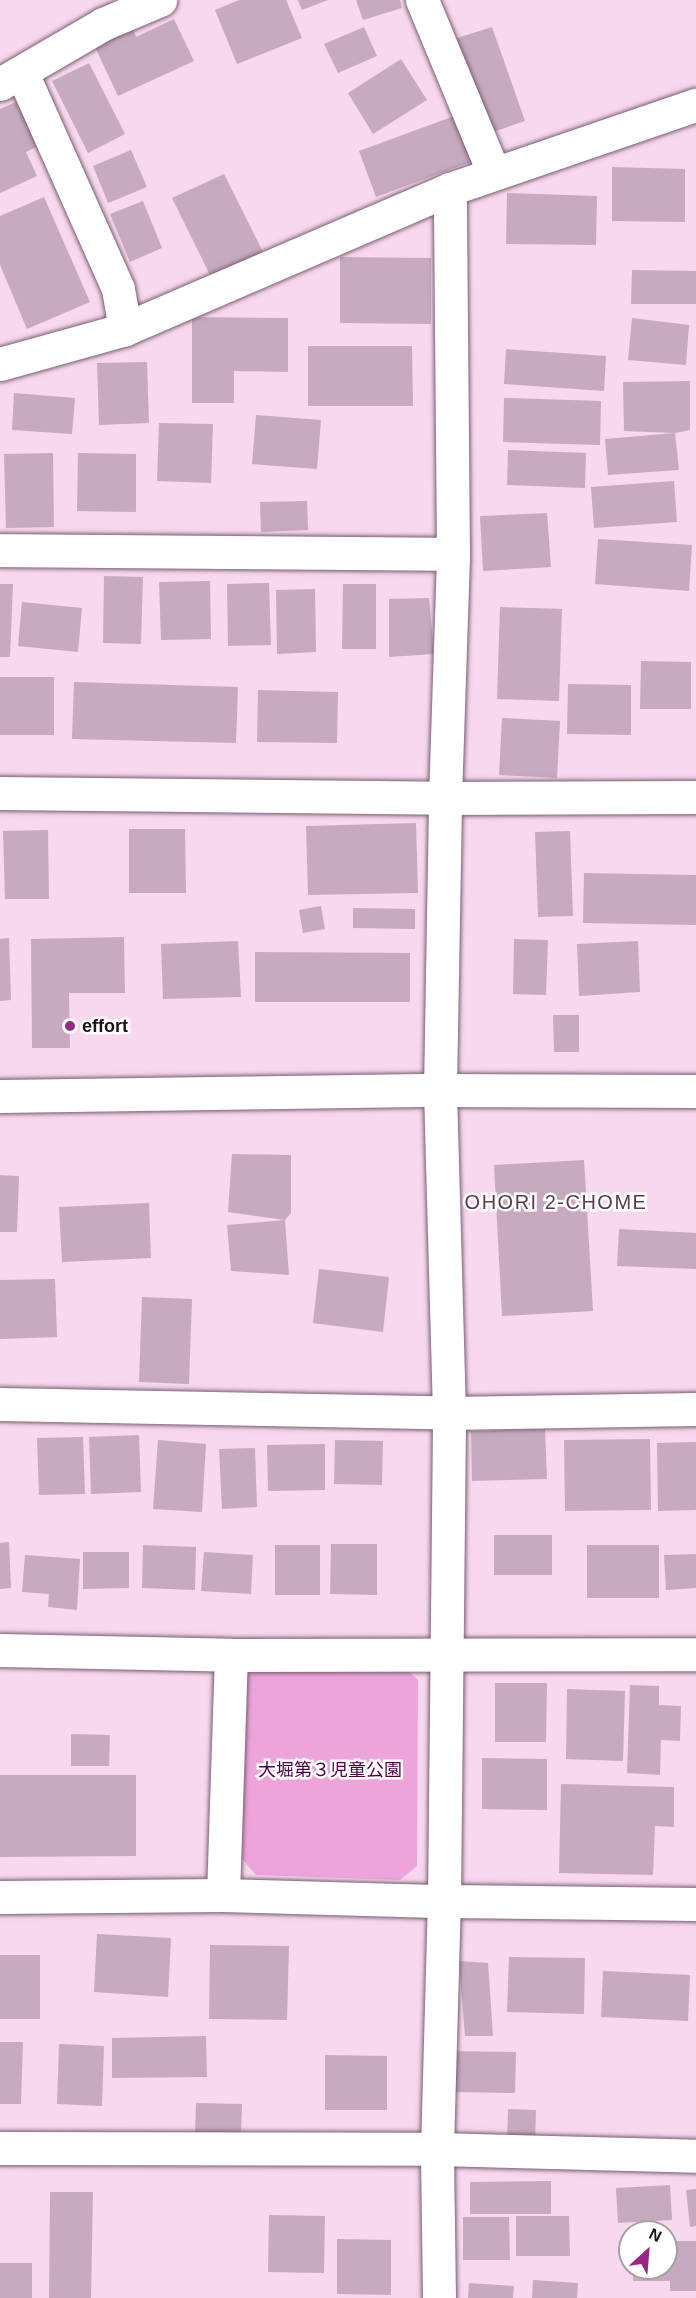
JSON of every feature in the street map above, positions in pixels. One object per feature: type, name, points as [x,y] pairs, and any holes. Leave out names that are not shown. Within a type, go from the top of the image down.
[{"type":"street","points":[[125,329],[118,289],[11,78],[103,24],[160,0]]},
{"type":"street","points":[[422,0],[494,174]]},
{"type":"street","points":[[0,364],[125,329],[450,189],[696,105]]},
{"type":"street","points":[[439,2298],[437,2149],[444,1901],[449,1413],[440,1090],[445,798],[453,555],[450,189]]},
{"type":"street","points":[[0,550],[453,555]]},
{"type":"street","points":[[0,793],[445,798],[696,797]]},
{"type":"street","points":[[0,1096],[440,1090],[696,1091]]},
{"type":"street","points":[[0,1404],[449,1413],[696,1409]]},
{"type":"street","points":[[0,1650],[231,1655],[696,1654]]},
{"type":"street","points":[[223,1895],[231,1655]]},
{"type":"street","points":[[0,1897],[223,1895],[696,1904]]},
{"type":"street","points":[[0,2148],[437,2149],[696,2156]]},
{"type":"green space","name":"大堀第３児童公園","points":[[255,1667],[405,1668],[418,1680],[417,1866],[400,1880],[256,1875],[242,1859],[244,1680]]},
{"type":"building","points":[[239,0],[286,0],[302,38],[237,64],[215,10]]},
{"type":"building","points":[[298,0],[328,0],[302,10]]},
{"type":"building","points":[[356,0],[400,0],[402,8],[363,20]]},
{"type":"building","points":[[174,19],[194,61],[118,96],[95,47],[133,29],[136,37]]},
{"type":"building","points":[[364,27],[377,56],[338,73],[324,44]]},
{"type":"building","points":[[492,27],[525,121],[487,134],[454,39]]},
{"type":"building","points":[[401,59],[427,100],[373,134],[348,93]]},
{"type":"building","points":[[89,63],[125,134],[88,153],[52,81]]},
{"type":"building","points":[[21,100],[42,144],[26,152],[37,176],[0,193],[0,109]]},
{"type":"building","points":[[457,115],[473,161],[376,197],[359,151]]},
{"type":"building","points":[[131,150],[147,187],[108,203],[93,166]]},
{"type":"building","points":[[612,167],[685,169],[685,222],[612,221]]},
{"type":"building","points":[[224,174],[263,252],[211,277],[172,198]]},
{"type":"building","points":[[507,193],[597,196],[596,245],[506,244]]},
{"type":"building","points":[[44,197],[90,302],[27,329],[0,265],[0,216]]},
{"type":"building","points":[[143,201],[162,248],[130,262],[110,214]]},
{"type":"building","points":[[340,257],[431,258],[431,324],[340,323]]},
{"type":"building","points":[[632,270],[696,271],[696,304],[631,304]]},
{"type":"building","points":[[192,317],[288,318],[288,372],[234,371],[234,403],[192,403]]},
{"type":"building","points":[[632,318],[689,325],[686,365],[628,360]]},
{"type":"building","points":[[308,346],[412,346],[413,406],[308,406]]},
{"type":"building","points":[[506,349],[606,356],[604,391],[504,384]]},
{"type":"building","points":[[147,362],[149,423],[99,425],[97,363]]},
{"type":"building","points":[[690,381],[690,430],[675,433],[624,431],[623,382]]},
{"type":"building","points":[[14,393],[75,398],[72,434],[12,430]]},
{"type":"building","points":[[504,398],[601,401],[600,445],[503,442]]},
{"type":"building","points":[[256,415],[321,420],[317,469],[252,464]]},
{"type":"building","points":[[159,423],[213,424],[211,483],[157,481]]},
{"type":"building","points":[[675,433],[679,470],[608,475],[605,439]]},
{"type":"building","points":[[508,450],[586,453],[585,488],[507,485]]},
{"type":"building","points":[[53,453],[54,527],[6,528],[4,454]]},
{"type":"building","points":[[78,453],[136,454],[136,512],[77,511]]},
{"type":"building","points":[[674,481],[677,522],[594,528],[591,487]]},
{"type":"building","points":[[307,501],[308,530],[261,532],[260,502]]},
{"type":"building","points":[[547,513],[551,567],[483,571],[480,516]]},
{"type":"building","points":[[598,539],[692,545],[689,591],[595,584]]},
{"type":"building","points":[[104,576],[143,577],[141,644],[103,643]]},
{"type":"building","points":[[210,581],[211,639],[161,640],[159,582]]},
{"type":"building","points":[[269,583],[271,645],[228,646],[227,584]]},
{"type":"building","points":[[0,584],[13,584],[10,657],[0,657]]},
{"type":"building","points":[[343,584],[376,584],[376,649],[342,649]]},
{"type":"building","points":[[315,589],[316,652],[277,654],[276,590]]},
{"type":"building","points":[[429,598],[434,654],[389,657],[389,599]]},
{"type":"building","points":[[22,602],[82,608],[78,652],[18,646]]},
{"type":"building","points":[[500,607],[562,609],[559,701],[497,699]]},
{"type":"building","points":[[641,661],[691,662],[691,709],[640,709]]},
{"type":"building","points":[[0,677],[54,677],[54,735],[0,735]]},
{"type":"building","points":[[74,682],[238,687],[236,743],[72,739]]},
{"type":"building","points":[[568,684],[631,685],[631,735],[567,734]]},
{"type":"building","points":[[258,690],[338,692],[337,743],[257,742]]},
{"type":"building","points":[[502,718],[560,721],[557,778],[499,775]]},
{"type":"building","points":[[416,823],[418,893],[308,895],[306,826]]},
{"type":"building","points":[[129,829],[185,829],[186,893],[129,893]]},
{"type":"building","points":[[48,830],[49,899],[5,899],[3,831]]},
{"type":"building","points":[[570,831],[573,916],[538,917],[535,832]]},
{"type":"building","points":[[584,873],[696,875],[696,925],[583,923]]},
{"type":"building","points":[[321,906],[325,929],[303,933],[299,910]]},
{"type":"building","points":[[353,908],[415,909],[415,929],[353,928]]},
{"type":"building","points":[[124,937],[125,993],[69,993],[70,1048],[32,1048],[31,939]]},
{"type":"building","points":[[9,938],[11,1000],[0,1001],[0,939]]},
{"type":"building","points":[[514,939],[548,940],[546,995],[513,994]]},
{"type":"building","points":[[238,941],[241,997],[163,999],[161,944]]},
{"type":"building","points":[[638,941],[640,992],[579,996],[577,944]]},
{"type":"building","points":[[255,952],[410,953],[410,1002],[255,1002]]},
{"type":"building","points":[[553,1015],[579,1015],[579,1052],[554,1052]]},
{"type":"building","points":[[232,1154],[291,1155],[291,1213],[285,1220],[228,1212]]},
{"type":"building","points":[[584,1160],[593,1311],[502,1316],[494,1165]]},
{"type":"building","points":[[0,1175],[19,1176],[17,1232],[0,1232]]},
{"type":"building","points":[[149,1203],[151,1258],[62,1262],[59,1207]]},
{"type":"building","points":[[285,1220],[289,1275],[231,1271],[227,1225]]},
{"type":"building","points":[[619,1229],[696,1233],[696,1269],[617,1266]]},
{"type":"building","points":[[319,1269],[389,1277],[383,1332],[313,1323]]},
{"type":"building","points":[[55,1279],[57,1337],[0,1339],[0,1280]]},
{"type":"building","points":[[142,1297],[192,1299],[189,1384],[139,1382]]},
{"type":"building","points":[[545,1429],[547,1479],[472,1481],[471,1431]]},
{"type":"building","points":[[139,1435],[141,1492],[91,1494],[89,1437]]},
{"type":"building","points":[[83,1437],[85,1494],[39,1495],[37,1438]]},
{"type":"building","points":[[650,1439],[651,1510],[565,1511],[564,1440]]},
{"type":"building","points":[[158,1440],[206,1444],[202,1512],[153,1509]]},
{"type":"building","points":[[335,1440],[383,1441],[382,1485],[334,1484]]},
{"type":"building","points":[[696,1442],[696,1510],[658,1511],[657,1443]]},
{"type":"building","points":[[325,1444],[325,1490],[268,1491],[267,1445]]},
{"type":"building","points":[[255,1448],[257,1507],[222,1509],[219,1449]]},
{"type":"building","points":[[494,1535],[552,1535],[552,1575],[494,1575]]},
{"type":"building","points":[[9,1542],[11,1588],[0,1589],[0,1543]]},
{"type":"building","points":[[331,1544],[377,1544],[377,1595],[330,1594]]},
{"type":"building","points":[[143,1545],[196,1547],[195,1590],[142,1588]]},
{"type":"building","points":[[275,1545],[320,1545],[320,1595],[275,1595]]},
{"type":"building","points":[[587,1545],[659,1545],[659,1598],[587,1598]]},
{"type":"building","points":[[83,1552],[129,1552],[129,1588],[83,1589]]},
{"type":"building","points":[[204,1552],[253,1555],[251,1594],[201,1591]]},
{"type":"building","points":[[696,1554],[696,1588],[666,1590],[664,1555]]},
{"type":"building","points":[[25,1555],[80,1559],[77,1610],[48,1607],[49,1594],[22,1592]]},
{"type":"building","points":[[495,1683],[547,1683],[546,1742],[495,1742]]},
{"type":"building","points":[[630,1685],[659,1686],[659,1705],[681,1706],[680,1741],[661,1740],[660,1775],[627,1773]]},
{"type":"building","points":[[567,1689],[625,1691],[623,1761],[566,1759]]},
{"type":"building","points":[[71,1734],[110,1735],[109,1766],[71,1766]]},
{"type":"building","points":[[482,1758],[547,1759],[547,1810],[482,1809]]},
{"type":"building","points":[[0,1775],[136,1775],[136,1856],[0,1857]]},
{"type":"building","points":[[561,1784],[674,1787],[674,1827],[655,1826],[653,1875],[559,1873]]},
{"type":"building","points":[[97,1934],[171,1938],[168,1997],[94,1992]]},
{"type":"building","points":[[210,1945],[289,1946],[287,2020],[209,2019]]},
{"type":"building","points":[[0,1955],[40,1955],[40,2019],[0,2019]]},
{"type":"building","points":[[509,1957],[585,1958],[584,2014],[507,2012]]},
{"type":"building","points":[[459,1961],[488,1963],[493,2036],[465,2036]]},
{"type":"building","points":[[603,1971],[690,1975],[688,2021],[601,2017]]},
{"type":"building","points":[[206,2036],[207,2077],[112,2078],[112,2038]]},
{"type":"building","points":[[0,2042],[23,2042],[21,2104],[0,2104]]},
{"type":"building","points":[[59,2044],[104,2046],[102,2106],[57,2104]]},
{"type":"building","points":[[453,2051],[516,2052],[515,2093],[453,2092]]},
{"type":"building","points":[[325,2055],[387,2056],[387,2110],[325,2110]]},
{"type":"building","points":[[196,2103],[242,2104],[241,2134],[195,2134]]},
{"type":"building","points":[[508,2109],[536,2110],[535,2142],[507,2142]]},
{"type":"building","points":[[551,2181],[551,2214],[470,2214],[470,2182]]},
{"type":"building","points":[[670,2185],[672,2220],[618,2220],[618,2223],[616,2188]]},
{"type":"building","points":[[696,2189],[696,2226],[690,2227],[686,2190]]},
{"type":"building","points":[[50,2192],[93,2192],[91,2298],[49,2298]]},
{"type":"building","points":[[269,2215],[325,2216],[324,2273],[268,2272]]},
{"type":"building","points":[[516,2216],[569,2216],[570,2256],[516,2256]]},
{"type":"building","points":[[463,2217],[509,2217],[510,2260],[463,2260]]},
{"type":"building","points":[[337,2239],[391,2240],[391,2295],[337,2294]]},
{"type":"building","points":[[678,2241],[696,2241],[696,2291],[670,2291],[670,2281],[633,2281],[678,2280]]},
{"type":"building","points":[[0,2263],[32,2263],[32,2298],[0,2298]]},
{"type":"building","points":[[533,2280],[578,2283],[577,2298],[532,2298]]},
{"type":"building","points":[[469,2283],[514,2286],[513,2298],[468,2298]]},
{"type":"place","name":"effort","points":[[70,1026]]},
{"type":"district","name":"OHORI 2-CHOME","points":[[556,1202]]}]
